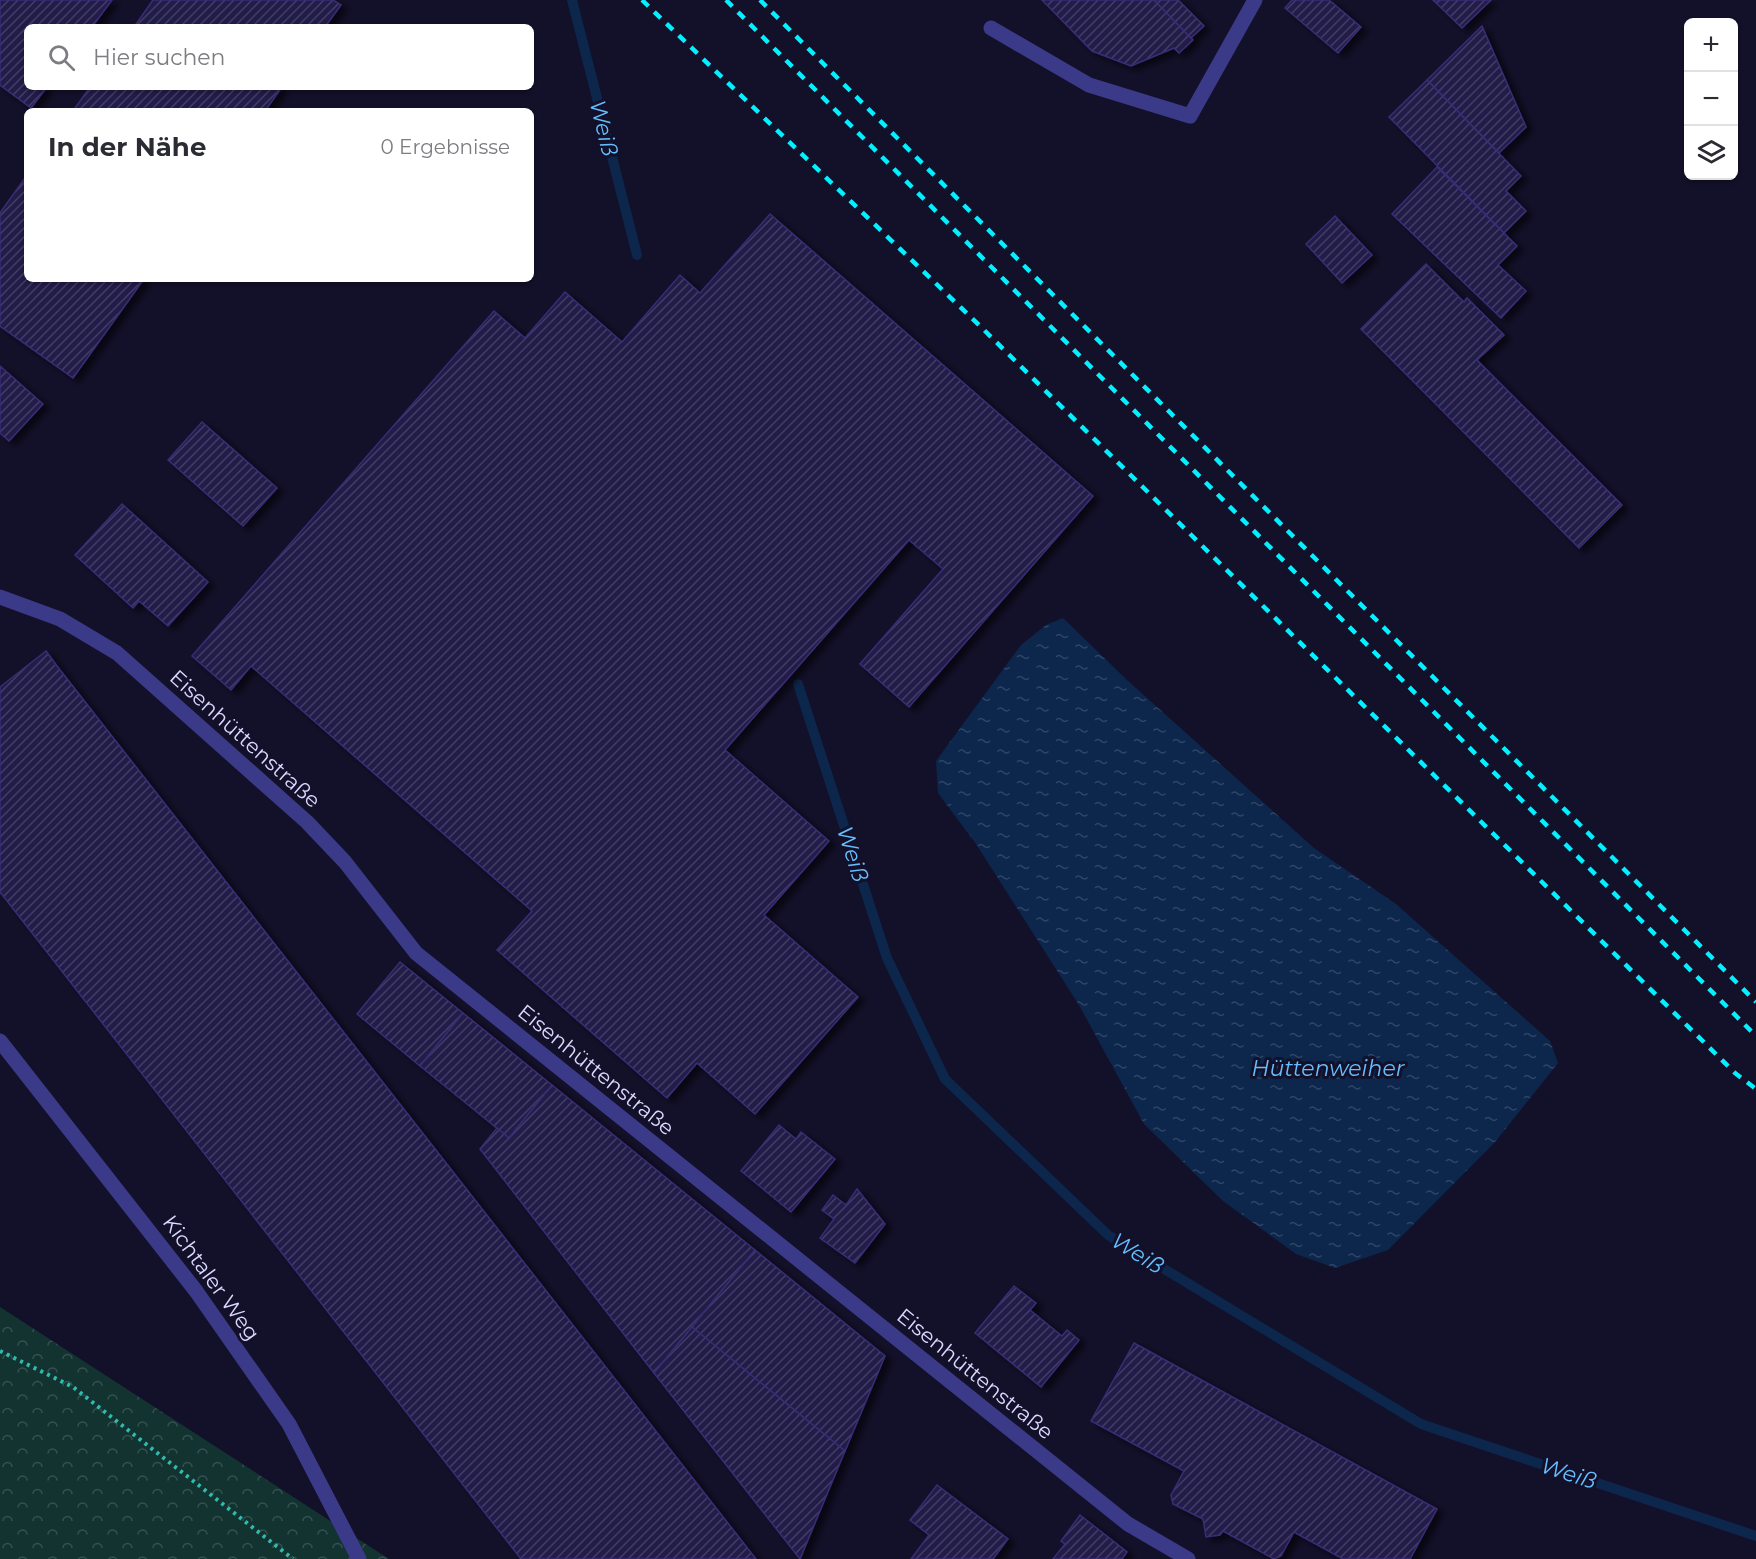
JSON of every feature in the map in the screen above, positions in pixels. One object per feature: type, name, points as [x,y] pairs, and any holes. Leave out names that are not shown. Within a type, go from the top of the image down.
[{"type":"street","points":[[991,28],[1089,85],[1190,116],[1255,0]]},
{"type":"street","name":"Eisenhüttenstraße","points":[[0,597],[60,619],[117,653],[307,822],[345,862],[416,953],[1128,1524],[1188,1559]]},
{"type":"street","name":"Kichtaler Weg","points":[[0,1041],[196,1291],[283,1415],[359,1559]]},
{"type":"path","points":[[0,1351],[73,1387],[293,1559]]},
{"type":"green space","points":[[0,1307],[389,1559],[0,1559]]},
{"type":"water","name":"Hüttenweiher","points":[[1063,618],[1127,680],[1314,848],[1396,904],[1550,1041],[1558,1063],[1495,1142],[1388,1250],[1335,1268],[1296,1254],[1223,1201],[1144,1124],[1079,1005],[976,844],[938,793],[936,761],[1021,645],[1046,625]]},
{"type":"building","points":[[0,0],[112,0],[94,24],[24,24],[24,90],[45,90],[31,108],[0,85]]},
{"type":"building","points":[[153,0],[333,0],[341,5],[327,24],[136,24]]},
{"type":"building","points":[[1042,0],[1154,0],[1193,40],[1179,53],[1174,48],[1131,66],[1092,51]]},
{"type":"building","points":[[1154,0],[1178,0],[1204,26],[1191,38]]},
{"type":"building","points":[[1292,0],[1329,0],[1361,27],[1338,53],[1285,8]]},
{"type":"building","points":[[1433,0],[1491,0],[1462,28]]},
{"type":"building","points":[[1482,26],[1526,127],[1499,153],[1427,80]]},
{"type":"building","points":[[1427,80],[1521,176],[1506,191],[1526,211],[1504,233],[1389,117]]},
{"type":"building","points":[[88,90],[280,90],[267,108],[75,108]]},
{"type":"building","points":[[1437,167],[1517,246],[1498,265],[1526,291],[1501,318],[1392,214]]},
{"type":"building","points":[[24,179],[24,282],[142,282],[73,378],[0,326],[0,213]]},
{"type":"building","points":[[770,214],[1093,496],[909,707],[860,664],[943,569],[909,540],[725,750],[829,841],[764,915],[858,997],[755,1114],[697,1063],[667,1098],[497,950],[532,911],[251,666],[231,690],[192,656],[494,311],[525,338],[565,292],[622,342],[680,275],[700,293]]},
{"type":"building","points":[[1335,216],[1372,255],[1342,283],[1306,244]]},
{"type":"building","points":[[1426,264],[1464,302],[1467,298],[1504,335],[1477,360],[1622,505],[1579,548],[1361,329]]},
{"type":"building","points":[[0,366],[43,404],[9,441],[0,433]]},
{"type":"building","points":[[202,422],[277,488],[243,526],[168,460]]},
{"type":"building","points":[[122,504],[208,582],[168,626],[139,601],[133,608],[75,555]]},
{"type":"building","points":[[46,651],[756,1559],[521,1559],[0,892],[0,687]]},
{"type":"building","points":[[400,962],[463,1013],[420,1066],[357,1014]]},
{"type":"building","points":[[463,1013],[552,1085],[509,1138],[420,1066]]},
{"type":"building","points":[[552,1085],[755,1250],[654,1373],[480,1149],[497,1128],[509,1138]]},
{"type":"building","points":[[779,1125],[796,1139],[801,1132],[835,1159],[791,1212],[741,1171]]},
{"type":"building","points":[[857,1189],[885,1224],[855,1263],[820,1238],[834,1219],[822,1210],[833,1195],[846,1205]]},
{"type":"building","points":[[755,1250],[885,1356],[845,1451],[692,1327]]},
{"type":"building","points":[[1014,1286],[1036,1303],[1030,1310],[1062,1336],[1067,1330],[1079,1340],[1041,1387],[975,1333]]},
{"type":"building","points":[[692,1327],[845,1451],[800,1559],[654,1373]]},
{"type":"building","points":[[1134,1343],[1437,1509],[1410,1559],[1343,1559],[1294,1532],[1281,1556],[1274,1559],[1223,1531],[1220,1535],[1206,1537],[1203,1519],[1173,1504],[1171,1495],[1184,1471],[1091,1421]]},
{"type":"building","points":[[937,1485],[1008,1539],[993,1559],[911,1559],[929,1535],[910,1520]]},
{"type":"building","points":[[1080,1515],[1127,1552],[1122,1559],[1053,1559],[1065,1544],[1061,1541]]},
{"type":"waterway","name":"Weiß","points":[[572,0],[637,255]]},
{"type":"waterway","name":"Weiß","points":[[798,684],[887,958],[945,1079],[1108,1235],[1421,1424],[1756,1536]]},
{"type":"railway","points":[[642,0],[981,327],[1735,1073],[1756,1089]]},
{"type":"railway","points":[[726,0],[1756,1036]]},
{"type":"railway","points":[[760,0],[1756,1002]]}]
